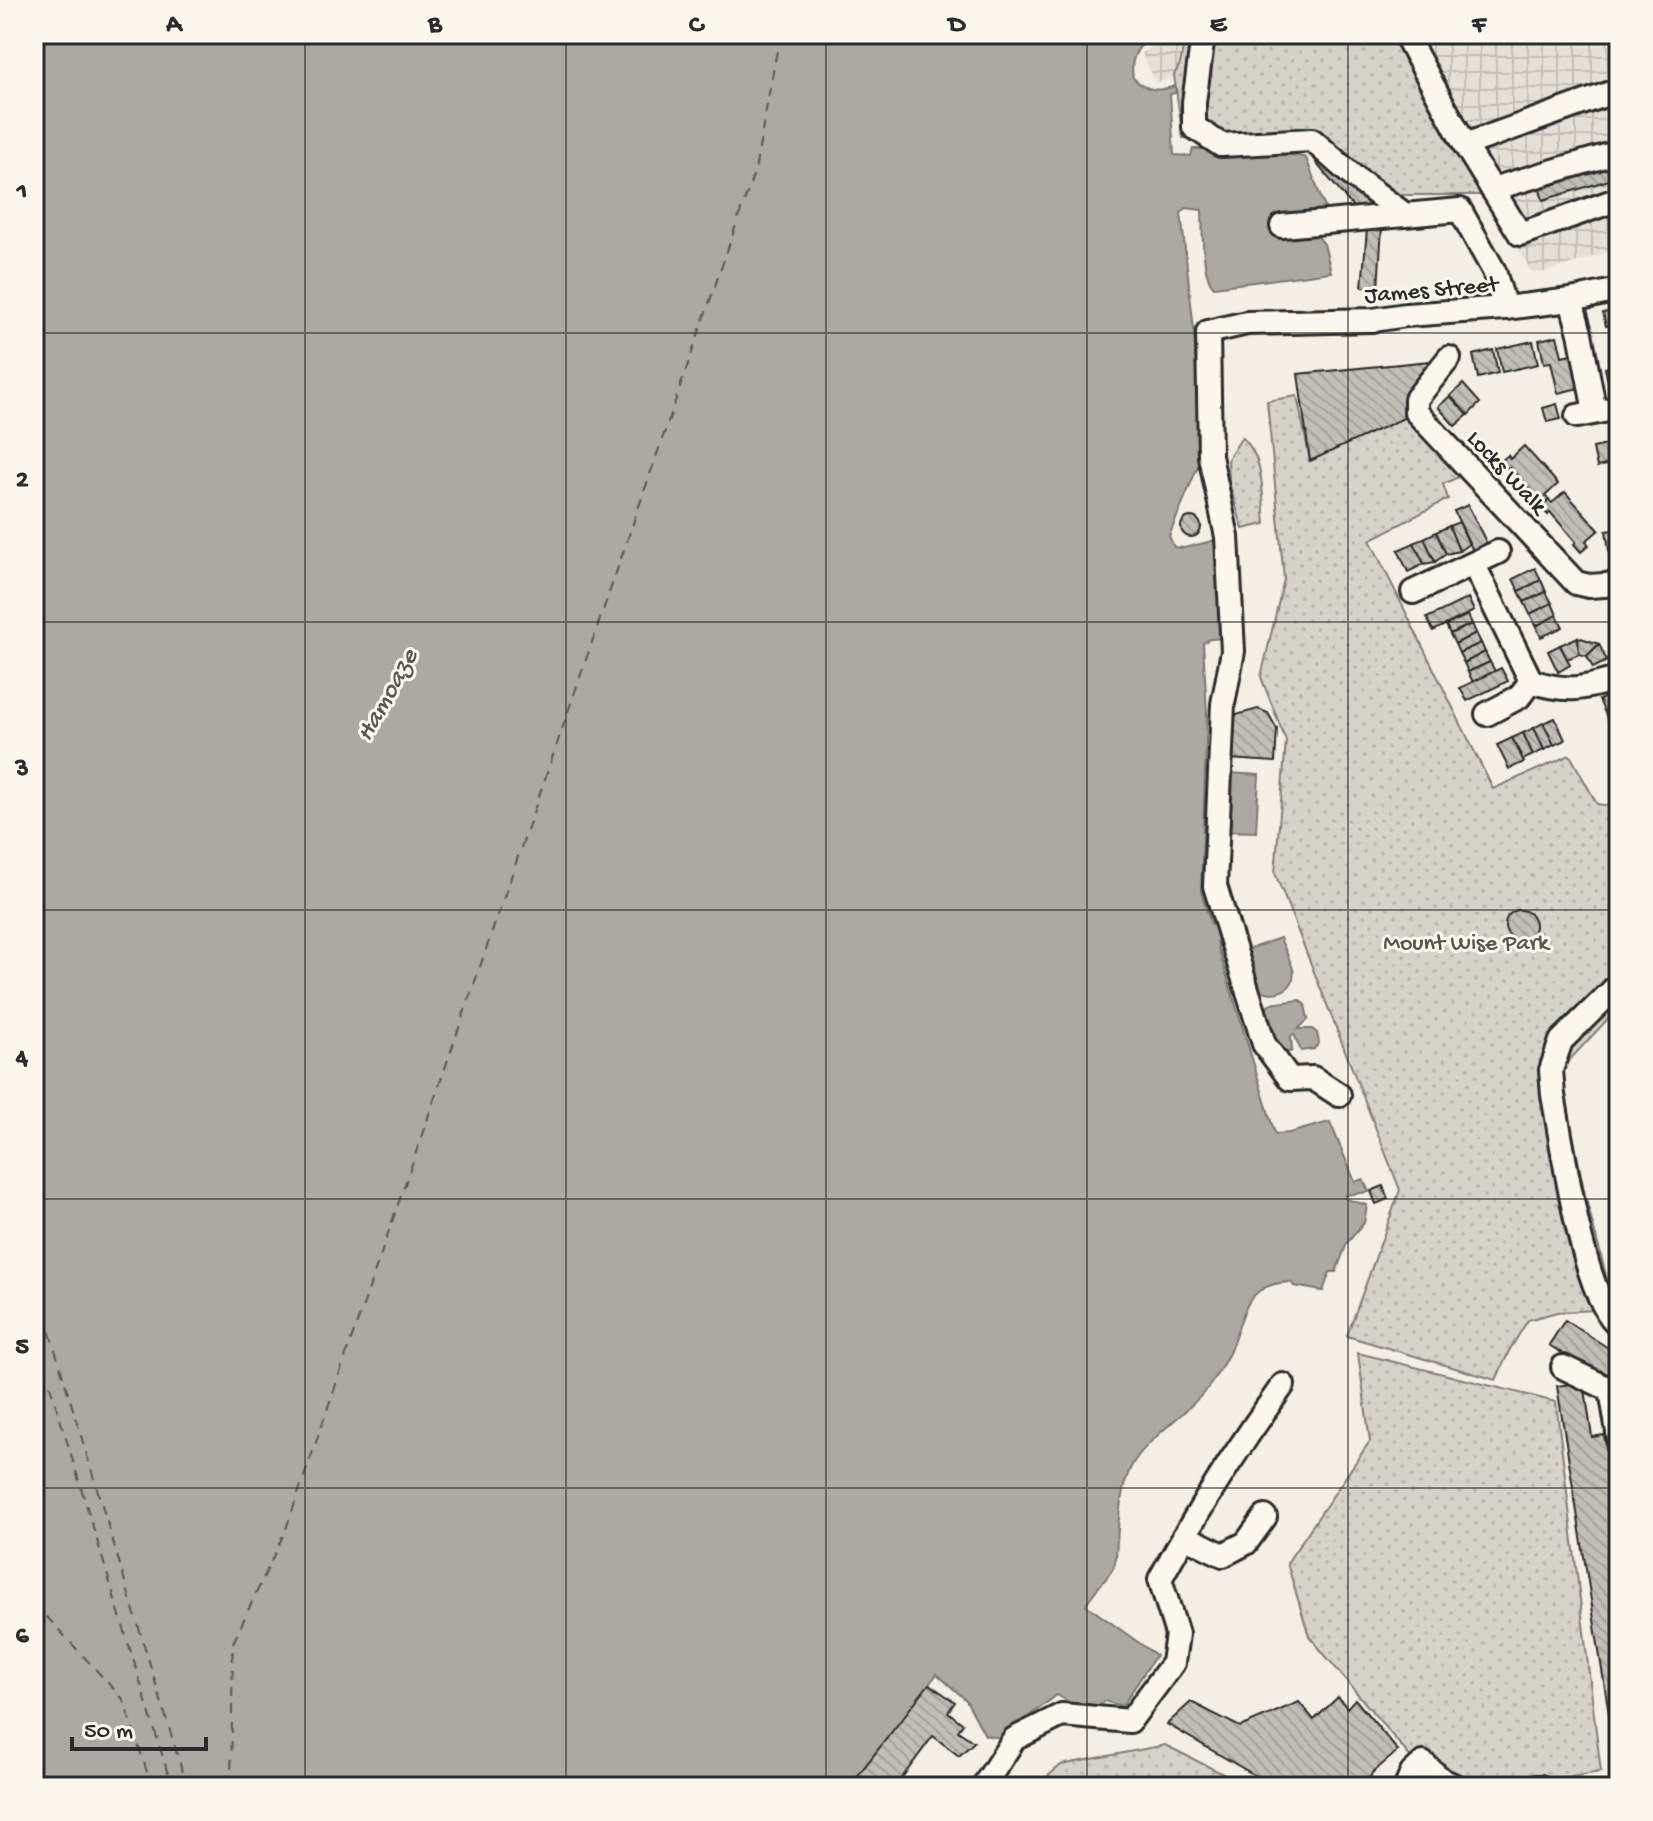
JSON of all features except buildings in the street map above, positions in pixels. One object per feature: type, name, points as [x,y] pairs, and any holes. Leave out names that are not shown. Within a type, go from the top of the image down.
[{"type":"street","points":[[1405,34],[1465,145],[1520,234],[1619,199]]},
{"type":"street","points":[[1202,44],[1194,127],[1221,145],[1312,140],[1354,177],[1404,214]]},
{"type":"street","points":[[1465,145],[1619,90]]},
{"type":"street","points":[[1492,189],[1619,152]]},
{"type":"street","points":[[1282,226],[1460,210],[1494,271],[1505,308]]},
{"type":"street","name":"James Street","points":[[1339,1095],[1313,1078],[1290,1079],[1264,1044],[1215,886],[1223,704],[1233,651],[1227,537],[1210,456],[1208,332],[1247,323],[1373,320],[1505,308],[1619,290]]},
{"type":"street","points":[[1571,300],[1580,333],[1586,414],[1619,408]]},
{"type":"street","name":"Locks Walk","points":[[1449,358],[1416,399],[1416,412],[1576,583],[1589,586],[1619,584]]},
{"type":"street","points":[[1413,592],[1498,552]]},
{"type":"street","points":[[1474,565],[1531,681],[1567,690],[1590,688],[1619,678]]},
{"type":"street","points":[[1487,714],[1519,697],[1531,681]]},
{"type":"street","points":[[1619,984],[1561,1041],[1551,1070],[1553,1095],[1584,1250],[1595,1288],[1610,1319],[1619,1325]]},
{"type":"street","points":[[1563,1367],[1611,1390],[1618,1426]]},
{"type":"street","points":[[1130,1721],[1173,1663],[1177,1634],[1160,1579],[1232,1456],[1283,1385]]},
{"type":"street","points":[[1184,1536],[1223,1555],[1246,1543],[1265,1517]]},
{"type":"street","points":[[1101,1703],[1130,1721]]},
{"type":"street","points":[[983,1787],[1014,1739],[1062,1715],[1130,1721]]},
{"type":"street","points":[[1406,1787],[1412,1773],[1423,1763],[1442,1780],[1457,1787]]},
{"type":"shaded area","points":[[1172,34],[1186,34],[1180,64],[1171,78],[1156,83],[1142,53]]},
{"type":"shaded area","points":[[1396,34],[1619,34],[1619,249],[1541,273],[1531,271]]},
{"type":"green space","points":[[1186,34],[1396,34],[1487,195],[1395,195],[1314,145],[1183,138],[1174,75],[1180,64]]},
{"type":"green space","name":"Mount Wise Park","points":[[1297,396],[1310,460],[1406,417],[1461,476],[1443,484],[1448,499],[1370,540],[1493,789],[1570,755],[1597,804],[1619,807],[1619,1007],[1560,1070],[1585,1195],[1615,1309],[1557,1312],[1528,1320],[1496,1380],[1347,1336],[1400,1190],[1275,873],[1286,741],[1261,677],[1284,579],[1267,401]]},
{"type":"green space","points":[[1242,437],[1259,466],[1265,524],[1243,529],[1229,483],[1228,459]]},
{"type":"green space","points":[[1358,1353],[1556,1402],[1601,1772],[1509,1787],[1414,1787],[1422,1771],[1309,1636],[1287,1563],[1370,1441]]},
{"type":"green space","points":[[1165,1745],[1249,1787],[1035,1787],[1061,1765]]},
{"type":"water","name":"Hamoaze","points":[[34,34],[1159,34],[1146,41],[1137,51],[1132,70],[1133,78],[1143,86],[1163,89],[1175,86],[1176,93],[1170,94],[1174,155],[1191,156],[1193,149],[1213,149],[1213,156],[1296,155],[1306,158],[1326,211],[1314,232],[1324,244],[1331,272],[1214,287],[1205,262],[1202,210],[1186,208],[1181,213],[1194,330],[1200,461],[1169,536],[1174,547],[1184,548],[1220,539],[1225,638],[1203,643],[1207,713],[1201,891],[1211,924],[1216,927],[1218,947],[1275,1134],[1330,1122],[1355,1182],[1363,1179],[1369,1192],[1345,1195],[1346,1199],[1367,1205],[1364,1223],[1347,1243],[1336,1272],[1330,1272],[1323,1291],[1294,1286],[1291,1282],[1263,1288],[1254,1295],[1229,1353],[1210,1385],[1145,1448],[1130,1469],[1120,1505],[1115,1563],[1086,1605],[1156,1655],[1122,1706],[1104,1701],[1090,1714],[1057,1695],[1000,1738],[985,1735],[966,1700],[937,1674],[849,1787],[34,1787]]},
{"type":"water","points":[[1229,773],[1259,775],[1256,832],[1226,831]]},
{"type":"water","points":[[1280,938],[1293,969],[1291,983],[1282,991],[1262,991],[1256,988],[1243,951]]},
{"type":"water","points":[[1300,1000],[1305,1004],[1308,1020],[1298,1029],[1312,1029],[1317,1033],[1319,1043],[1314,1049],[1301,1051],[1294,1034],[1291,1036],[1292,1051],[1285,1053],[1272,1039],[1264,1011],[1270,1004]]},
{"type":"ferry route","points":[[231,1787],[233,1643],[286,1529],[755,170],[780,34]]},
{"type":"ferry route","points":[[34,1280],[187,1787]]},
{"type":"ferry route","points":[[34,1333],[172,1787]]},
{"type":"ferry route","points":[[34,1603],[123,1699],[152,1787]]}]
